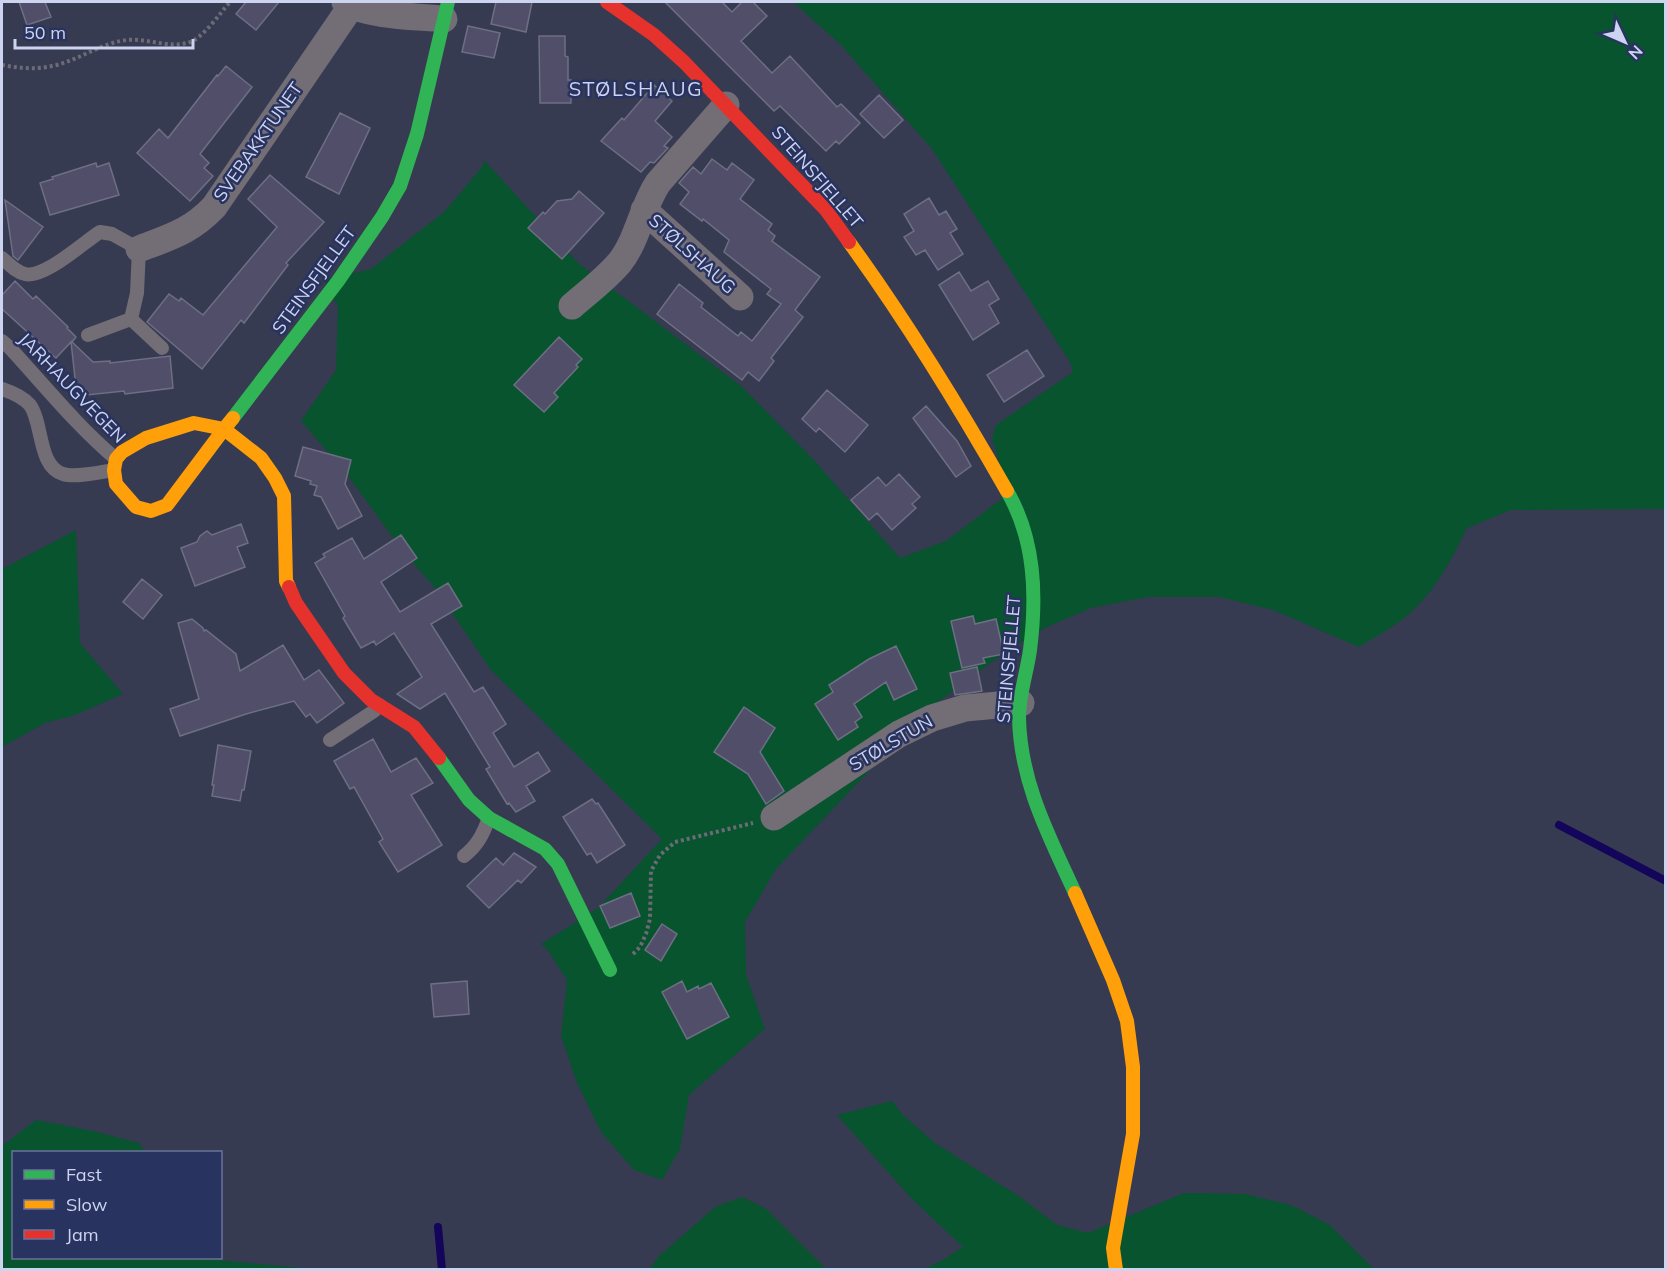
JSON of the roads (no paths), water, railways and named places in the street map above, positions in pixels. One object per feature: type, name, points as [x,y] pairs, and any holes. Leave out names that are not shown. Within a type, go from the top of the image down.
[{"type":"street","name":"STEINSFJELLET","points":[[607,2],[654,35],[726,105],[826,210],[896,307],[956,402],[1013,501],[1026,534],[1033,571],[1034,608],[1030,650],[1019,715],[1022,754],[1034,800],[1113,980],[1127,1021],[1133,1068],[1133,1134],[1113,1248],[1116,1269]]},
{"type":"street","points":[[348,4],[376,12],[446,10]]},
{"type":"street","name":"SVEBAKKTUNET","points":[[140,249],[187,230],[214,207],[348,4]]},
{"type":"street","name":"STEINSFJELLET","points":[[115,465],[116,484],[136,507],[151,511],[167,505],[338,281],[382,217],[400,186],[417,134],[446,10]]},
{"type":"street","name":"STØLSHAUG","points":[[572,306],[620,262],[650,195],[658,183],[726,105]]},
{"type":"street","name":"STØLSHAUG","points":[[644,210],[740,297]]},
{"type":"street","points":[[115,465],[122,452],[146,438],[194,423],[225,429],[261,458],[284,496],[286,581],[296,603],[344,673],[357,688],[414,727],[469,800],[489,818],[545,849],[558,864],[610,970]]},
{"type":"street","name":"STØLSTUN","points":[[774,817],[899,734],[932,718],[965,708],[1021,703]]},
{"type":"lane","points":[[2,258],[16,270],[27,275],[39,273],[100,232],[112,234],[140,249],[137,293],[131,320]]},
{"type":"lane","points":[[88,334],[131,320]]},
{"type":"lane","points":[[131,320],[162,348]]},
{"type":"lane","name":"JARHAUGVEGEN","points":[[2,341],[115,465]]},
{"type":"lane","points":[[2,389],[20,396],[30,405],[48,460],[55,471],[65,475],[115,465]]},
{"type":"lane","points":[[330,740],[374,711],[379,705]]},
{"type":"lane","points":[[464,856],[483,837],[489,818]]},
{"type":"waterway","points":[[1559,825],[1666,881]]},
{"type":"waterway","points":[[438,1227],[442,1270]]},
{"type":"district","name":"STØLSHAUG","points":[[636,89]]}]
